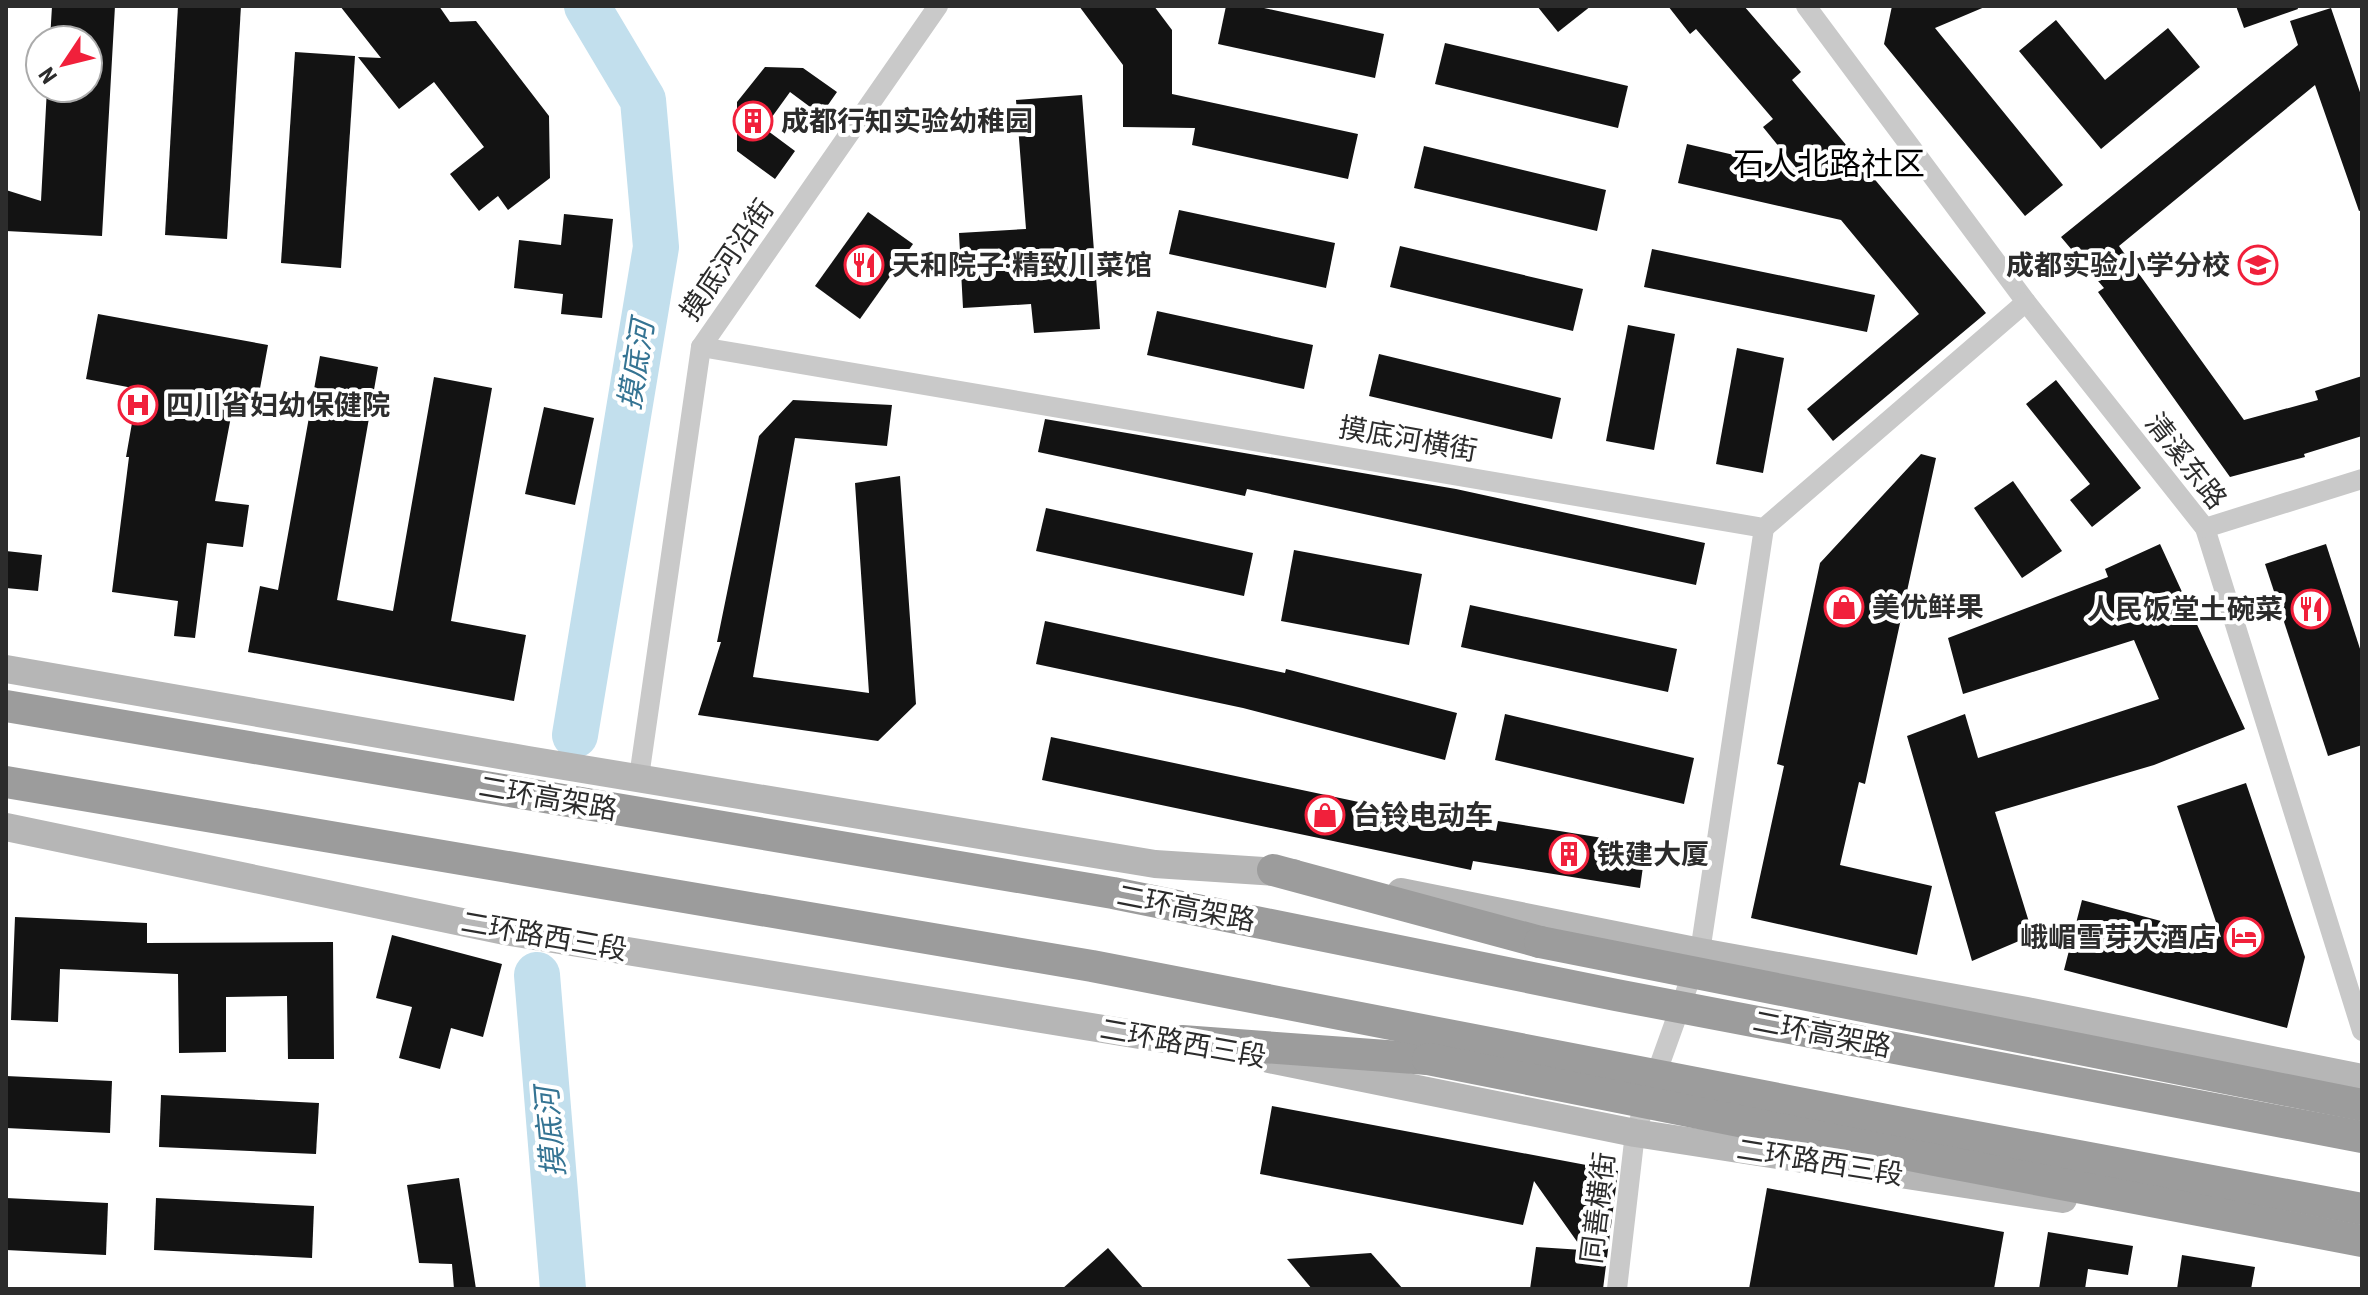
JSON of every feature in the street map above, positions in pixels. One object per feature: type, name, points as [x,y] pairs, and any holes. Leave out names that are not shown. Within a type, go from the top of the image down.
[{"type":"highway","name":"二环高架路","points":[[6,706],[1113,893],[1616,995],[2362,1137]]},
{"type":"highway","points":[[6,782],[1092,966],[2362,1209]]},
{"type":"highway","points":[[1273,870],[1540,942],[2362,1105]]},
{"type":"highway","points":[[1182,1041],[1428,1059],[2362,1243]]},
{"type":"main road","points":[[6,669],[1155,864],[1273,870],[1438,898],[1700,952],[2027,1011],[2362,1078]]},
{"type":"main road","name":"二环路西三段","points":[[6,827],[505,931],[1182,1041],[1635,1133],[2362,1243]]},
{"type":"street","name":"摸底河沿街","points":[[639,777],[701,347],[938,6]]},
{"type":"street","name":"清溪东路","points":[[1806,6],[2026,302],[2205,528],[2362,1031]]},
{"type":"street","points":[[1764,528],[2026,302]]},
{"type":"street","name":"摸底河横街","points":[[701,347],[1764,528]]},
{"type":"street","points":[[2205,528],[2362,479]]},
{"type":"street","name":"同善横街","points":[[1617,1289],[1635,1133],[1700,952],[1764,528]]},
{"type":"building","points":[[52,6],[115,6],[102,236],[6,231],[6,190],[41,201],[46,104],[104,104],[104,24],[51,24]]},
{"type":"building","points":[[178,6],[241,6],[227,239],[165,235]]},
{"type":"building","points":[[340,6],[439,6],[450,22],[476,21],[549,116],[550,178],[508,210],[498,196],[479,211],[450,174],[484,147],[434,82],[399,109],[358,57],[381,58]]},
{"type":"building","points":[[1079,6],[1154,6],[1172,30],[1172,94],[1358,134],[1348,179],[1192,145],[1195,128],[1123,127],[1123,65]]},
{"type":"building","points":[[1226,6],[1255,6],[1384,34],[1375,78],[1218,44]]},
{"type":"building","points":[[1537,6],[1591,6],[1558,32]]},
{"type":"building","points":[[1668,6],[1744,6],[1801,72],[1792,80],[1986,313],[1833,441],[1807,409],[1919,314],[1841,220],[1678,183],[1687,144],[1798,170],[1763,127],[1773,119],[1696,29],[1690,34]]},
{"type":"building","points":[[1892,6],[1987,6],[1935,28],[2063,185],[2025,216],[1884,44]]},
{"type":"building","points":[[2236,6],[2297,6],[2298,9],[2244,28]]},
{"type":"building","points":[[2331,8],[2362,98],[2362,210],[2359,211],[2315,85],[2119,246],[2244,420],[2318,400],[2315,391],[2362,376],[2362,436],[2304,454],[2305,457],[2230,477],[2098,292],[2104,288],[2061,237],[2298,45],[2290,21]]},
{"type":"building","points":[[2056,20],[2105,80],[2168,28],[2200,67],[2101,149],[2019,51]]},
{"type":"building","points":[[1445,43],[1628,86],[1618,128],[1435,84]]},
{"type":"building","points":[[295,52],[355,56],[341,268],[281,263]]},
{"type":"building","name":"成都行知实验幼稚园","points":[[765,67],[803,68],[837,92],[821,115],[790,92],[764,128],[795,151],[775,179],[737,151],[737,102]]},
{"type":"building","points":[[1082,95],[1100,329],[1034,333],[1031,304],[963,308],[959,233],[1026,229],[1016,100]]},
{"type":"building","points":[[1424,146],[1606,190],[1597,231],[1414,188]]},
{"type":"building","points":[[1179,210],[1335,243],[1326,288],[1169,254]]},
{"type":"building","name":"天和院子·精致川菜馆","points":[[868,212],[913,244],[860,319],[815,286]]},
{"type":"building","points":[[564,214],[613,219],[602,318],[561,314],[563,294],[514,288],[519,240],[561,245]]},
{"type":"building","points":[[1400,246],[1583,289],[1573,331],[1390,287]]},
{"type":"building","points":[[1652,249],[1875,295],[1867,332],[1644,287]]},
{"type":"building","points":[[1157,311],[1313,345],[1304,389],[1147,355]]},
{"type":"building","points":[[98,314],[268,345],[256,410],[233,406],[215,501],[249,505],[243,547],[207,543],[195,638],[174,636],[178,601],[112,592],[129,457],[126,457],[138,389],[86,379]]},
{"type":"building","points":[[1628,325],[1675,334],[1654,450],[1606,441]]},
{"type":"building","points":[[1737,348],[1784,358],[1763,473],[1716,464]]},
{"type":"building","points":[[1379,354],[1561,398],[1552,439],[1369,396]]},
{"type":"building","points":[[320,356],[378,367],[337,600],[393,611],[434,377],[492,388],[451,621],[526,635],[514,701],[248,652],[260,586],[278,590]]},
{"type":"building","points":[[2056,380],[2141,488],[2092,527],[2070,500],[2090,484],[2026,404]]},
{"type":"building","points":[[793,400],[892,405],[887,446],[795,438],[753,677],[869,693],[855,483],[900,476],[916,704],[878,741],[698,715],[721,642],[717,642],[759,436]]},
{"type":"building","points":[[544,407],[594,418],[575,505],[525,494]]},
{"type":"building","points":[[1045,419],[1456,489],[1705,543],[1696,585],[1247,489],[1245,496],[1038,452]]},
{"type":"building","points":[[1921,454],[1936,458],[1865,784],[1859,782],[1840,865],[1932,886],[1917,955],[1751,918],[1784,766],[1777,764],[1820,563]]},
{"type":"building","points":[[2013,481],[2062,551],[2022,578],[1974,508]]},
{"type":"building","points":[[1046,508],[1253,553],[1244,596],[1036,551]]},
{"type":"building","points":[[2160,544],[2245,729],[2154,765],[1995,812],[2033,935],[1972,961],[1907,736],[1965,714],[1978,758],[2159,699],[2134,640],[1963,694],[1948,638],[2108,577],[2105,569]]},
{"type":"building","points":[[2326,544],[2362,655],[2362,745],[2328,756],[2265,564]]},
{"type":"building","points":[[1294,550],[1422,574],[1409,645],[1281,621]]},
{"type":"building","points":[[6,551],[42,555],[38,591],[6,588]]},
{"type":"building","points":[[1470,605],[1677,649],[1668,692],[1461,647]]},
{"type":"building","points":[[1045,621],[1285,673],[1286,669],[1457,713],[1445,760],[1243,708],[1036,664]]},
{"type":"building","points":[[1505,714],[1694,758],[1684,804],[1495,760]]},
{"type":"building","points":[[1051,737],[1496,831],[1498,821],[1646,845],[1640,888],[1473,861],[1471,870],[1042,780]]},
{"type":"building","points":[[2246,783],[2305,957],[2287,1028],[2064,970],[2082,900],[2221,937],[2177,806]]},
{"type":"building","points":[[15,917],[147,923],[147,943],[333,942],[334,1059],[288,1059],[287,996],[226,997],[226,1052],[179,1053],[178,974],[60,969],[58,1022],[11,1020]]},
{"type":"building","points":[[392,935],[502,964],[483,1037],[451,1028],[440,1069],[399,1058],[412,1007],[376,998]]},
{"type":"building","points":[[6,1076],[112,1081],[110,1133],[6,1128]]},
{"type":"building","points":[[161,1095],[319,1103],[316,1154],[159,1147]]},
{"type":"building","points":[[1272,1106],[1618,1171],[1603,1289],[1530,1289],[1536,1247],[1583,1250],[1534,1181],[1523,1225],[1260,1174]]},
{"type":"building","points":[[459,1178],[476,1289],[454,1289],[452,1264],[419,1263],[407,1185]]},
{"type":"building","points":[[1767,1188],[2004,1232],[1994,1289],[1749,1289]]},
{"type":"building","points":[[6,1198],[108,1203],[106,1255],[6,1250]]},
{"type":"building","points":[[156,1198],[314,1206],[312,1258],[154,1250]]},
{"type":"building","points":[[2048,1232],[2133,1246],[2128,1275],[2088,1269],[2085,1289],[2039,1289]]},
{"type":"building","points":[[1108,1248],[1144,1289],[1062,1289]]},
{"type":"building","points":[[1371,1253],[1403,1289],[1312,1289],[1287,1259]]},
{"type":"building","points":[[2182,1255],[2255,1267],[2251,1289],[2177,1289]]},
{"type":"waterway","name":"摸底河","points":[[575,735],[656,247],[643,100],[587,6]]},
{"type":"waterway","name":"摸底河","points":[[537,975],[563,1289]]},
{"type":"place","name":"成都行知实验幼稚园","points":[[753,121]]},
{"type":"place","name":"天和院子·精致川菜馆","points":[[864,265]]},
{"type":"place","name":"成都实验小学分校","points":[[2258,265]]},
{"type":"place","name":"四川省妇幼保健院","points":[[138,405]]},
{"type":"place","name":"美优鲜果","points":[[1844,607]]},
{"type":"place","name":"人民饭堂土碗菜","points":[[2311,609]]},
{"type":"place","name":"台铃电动车","points":[[1325,815]]},
{"type":"place","name":"铁建大厦","points":[[1569,854]]},
{"type":"place","name":"峨嵋雪芽大酒店","points":[[2244,937]]},
{"type":"district","name":"石人北路社区","points":[[1829,164]]}]
